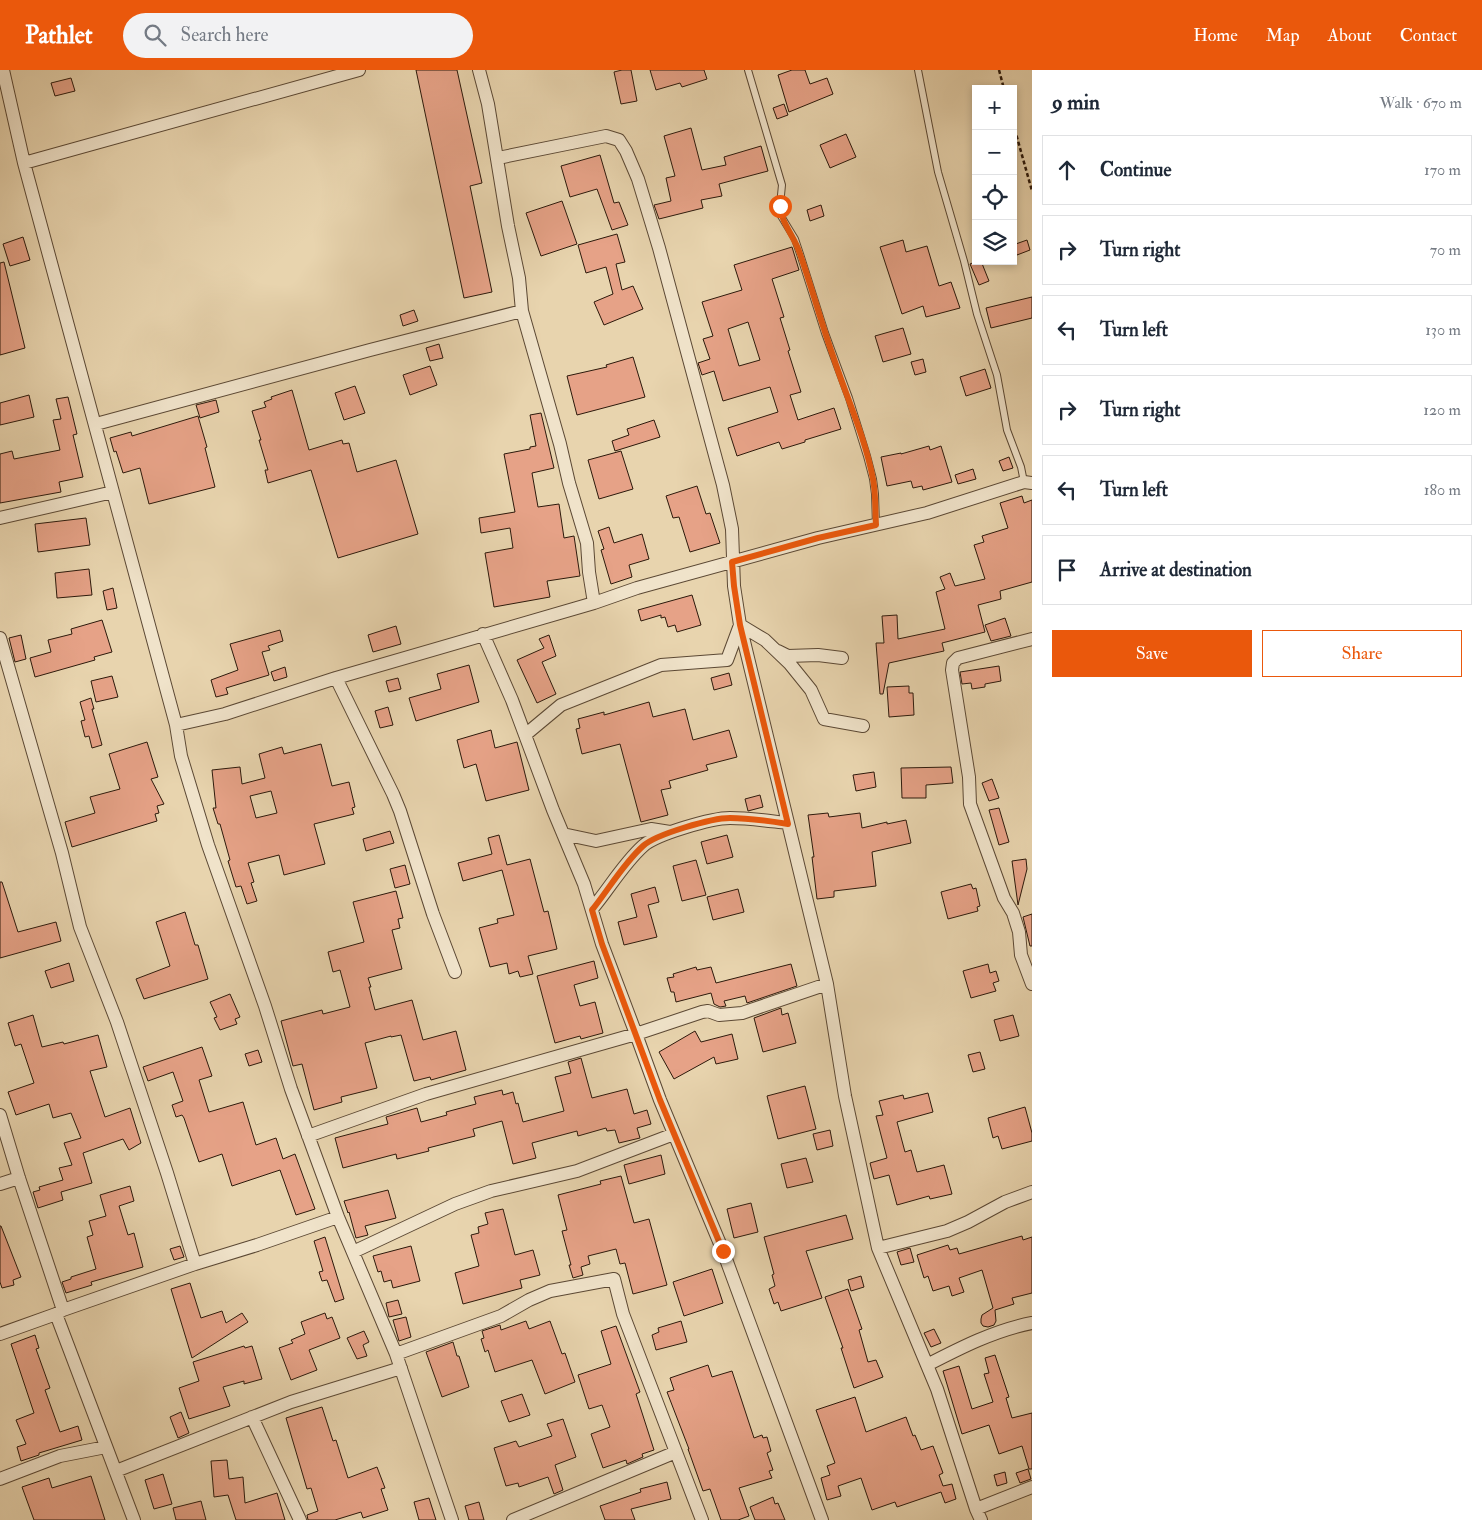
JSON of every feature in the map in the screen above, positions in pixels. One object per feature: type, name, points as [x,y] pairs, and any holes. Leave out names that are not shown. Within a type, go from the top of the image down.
[{"type":"street","points":[[3,70],[24,163],[176,725],[181,756],[208,845],[265,1006],[291,1089],[338,1217],[396,1354],[452,1520]]},
{"type":"street","points":[[24,163],[359,70]]},
{"type":"street","points":[[479,70],[488,104],[498,158],[508,226],[519,278],[522,311],[587,543],[594,603]]},
{"type":"street","points":[[498,158],[606,136],[619,140],[626,150],[638,179],[659,248],[723,485],[732,529],[732,562],[740,625],[827,984],[845,1096],[878,1248],[936,1390],[979,1514],[1032,1486]]},
{"type":"street","points":[[96,424],[360,352],[522,311]]},
{"type":"street","points":[[176,725],[225,714],[336,678],[594,603],[637,588],[818,538],[927,513],[1028,483]]},
{"type":"street","points":[[0,518],[113,492]]},
{"type":"street","points":[[740,625],[765,640],[790,664],[811,690],[824,719],[863,726]]},
{"type":"street","points":[[525,735],[561,705],[662,665],[727,660],[740,625]]},
{"type":"street","points":[[484,634],[584,884],[602,944],[674,1134],[723,1251],[822,1520]]},
{"type":"street","points":[[0,638],[4,662],[62,852],[80,927],[117,1022],[195,1264]]},
{"type":"street","points":[[1032,638],[958,658],[953,663],[952,670],[969,777],[970,804],[1004,898],[1013,913],[1019,932],[1021,955],[1032,984]]},
{"type":"street","points":[[773,648],[788,656],[818,655],[842,658]]},
{"type":"street","points":[[336,678],[393,794],[432,914],[455,972]]},
{"type":"street","points":[[592,910],[622,869],[643,846],[654,838],[714,820],[729,818],[788,824]]},
{"type":"street","points":[[563,834],[596,841],[651,829],[672,832]]},
{"type":"street","points":[[308,1136],[426,1094],[636,1034],[702,1012],[708,1011],[719,1015],[742,1013],[827,984]]},
{"type":"street","points":[[0,1115],[60,1312],[106,1447],[134,1520]]},
{"type":"street","points":[[353,1252],[455,1204],[491,1191],[577,1171],[674,1134]]},
{"type":"street","points":[[0,1184],[19,1178]]},
{"type":"street","points":[[878,1248],[947,1231],[1005,1202],[1032,1192]]},
{"type":"street","points":[[0,1334],[195,1264],[256,1246],[338,1217]]},
{"type":"street","points":[[396,1354],[501,1316],[529,1300],[550,1291],[614,1279],[623,1314],[702,1520]]},
{"type":"street","points":[[926,1365],[966,1345],[1021,1325],[1032,1323]]},
{"type":"street","points":[[116,1471],[291,1402],[401,1368]]},
{"type":"street","points":[[252,1417],[300,1520]]},
{"type":"street","points":[[0,1479],[60,1456],[106,1447]]},
{"type":"street","points":[[513,1520],[676,1452]]},
{"type":"lane","points":[[748,70],[782,185],[781,216],[795,239],[867,456],[874,486],[876,525]]},
{"type":"lane","points":[[918,70],[938,172],[964,261],[977,314],[997,376],[1008,430],[1020,467],[1028,483]]},
{"type":"path","points":[[999,70],[1003,85]]},
{"type":"path","points":[[1015,130],[1032,191]]},
{"type":"building","points":[[416,70],[457,70],[482,183],[470,186],[492,292],[464,298]]},
{"type":"building","points":[[631,70],[637,101],[621,104],[614,72]]},
{"type":"building","points":[[650,70],[704,70],[707,79],[682,87],[680,83],[656,90]]},
{"type":"building","points":[[792,70],[805,70],[810,84],[827,78],[833,94],[789,112],[778,75]]},
{"type":"building","points":[[71,78],[75,91],[55,96],[51,83]]},
{"type":"building","points":[[784,104],[788,115],[777,119],[773,108]]},
{"type":"building","points":[[691,128],[702,170],[726,165],[724,157],[761,146],[768,171],[719,184],[722,196],[701,200],[703,208],[659,219],[654,205],[671,201],[666,178],[675,176],[664,136]]},
{"type":"building","points":[[846,134],[856,157],[830,168],[820,145]]},
{"type":"building","points":[[600,155],[614,203],[619,202],[628,225],[612,230],[597,189],[570,197],[561,166]]},
{"type":"building","points":[[562,201],[577,244],[541,256],[526,213]]},
{"type":"building","points":[[821,205],[824,216],[810,221],[807,210]]},
{"type":"building","points":[[617,234],[625,262],[616,264],[622,290],[633,286],[643,309],[604,325],[594,302],[613,294],[606,267],[586,273],[578,245]]},
{"type":"building","points":[[23,237],[30,260],[10,266],[3,244]]},
{"type":"building","points":[[903,240],[906,252],[927,246],[939,286],[951,282],[960,308],[926,317],[923,306],[902,314],[880,247]]},
{"type":"building","points":[[1027,240],[1030,250],[1017,255],[1017,244]]},
{"type":"building","points":[[792,247],[799,270],[772,279],[784,317],[780,318],[790,350],[788,351],[801,392],[790,395],[798,420],[834,408],[841,429],[782,449],[779,442],[737,456],[728,428],[778,412],[770,387],[723,401],[714,371],[702,375],[698,363],[710,359],[703,339],[713,336],[702,302],[742,290],[734,265]],"holes":[[[748,322],[760,360],[739,366],[728,329]]]},
{"type":"building","points":[[4,262],[25,348],[0,355],[0,263]]},
{"type":"building","points":[[970,264],[983,265],[989,281],[979,285]]},
{"type":"building","points":[[1032,297],[1032,318],[991,328],[986,308]]},
{"type":"building","points":[[414,310],[418,321],[403,326],[400,315]]},
{"type":"building","points":[[903,328],[911,354],[883,362],[875,336]]},
{"type":"building","points":[[439,344],[443,358],[430,361],[426,348]]},
{"type":"building","points":[[633,357],[645,397],[577,415],[567,376],[607,367],[606,365]]},
{"type":"building","points":[[923,359],[926,372],[915,375],[911,362]]},
{"type":"building","points":[[430,366],[437,385],[410,395],[403,375]]},
{"type":"building","points":[[985,369],[991,388],[966,396],[960,377]]},
{"type":"building","points":[[355,386],[365,413],[344,420],[335,393]]},
{"type":"building","points":[[292,390],[309,450],[342,440],[343,444],[349,443],[357,472],[396,460],[418,534],[338,558],[311,470],[268,483],[265,470],[268,470],[252,411],[266,407],[264,402],[272,399],[271,397]]},
{"type":"building","points":[[29,395],[34,417],[0,425],[0,403]]},
{"type":"building","points":[[68,397],[77,434],[73,435],[83,477],[59,482],[61,492],[0,503],[0,454],[12,451],[14,459],[60,450],[53,420],[61,419],[56,399]]},
{"type":"building","points":[[216,400],[219,412],[200,418],[196,405]]},
{"type":"building","points":[[541,413],[554,468],[532,473],[538,507],[559,504],[564,538],[574,536],[580,576],[547,581],[550,597],[494,607],[485,553],[513,548],[510,528],[481,533],[479,518],[515,512],[504,454],[536,446],[530,415]]},
{"type":"building","points":[[198,416],[207,447],[205,448],[215,487],[149,504],[140,468],[123,473],[110,438],[131,432],[132,436]]},
{"type":"building","points":[[654,420],[660,437],[615,451],[612,441],[629,435],[627,429]]},
{"type":"building","points":[[929,446],[930,450],[941,446],[952,482],[923,490],[922,486],[913,488],[911,481],[887,486],[881,457],[901,454]]},
{"type":"building","points":[[621,451],[633,489],[599,499],[588,460]]},
{"type":"building","points":[[1009,457],[1013,468],[1003,471],[999,461]]},
{"type":"building","points":[[973,469],[976,479],[958,484],[955,475]]},
{"type":"building","points":[[697,486],[706,514],[710,513],[720,543],[690,552],[679,517],[673,518],[666,496]]},
{"type":"building","points":[[1022,496],[1024,503],[1032,500],[1032,582],[1000,591],[1001,599],[978,605],[985,632],[942,643],[944,651],[889,663],[883,694],[880,694],[876,643],[884,643],[882,616],[897,615],[898,639],[945,629],[936,592],[945,589],[940,577],[950,573],[955,586],[985,579],[974,545],[984,542],[982,536],[1008,528],[1000,503]]},
{"type":"building","points":[[86,518],[90,545],[38,552],[35,524]]},
{"type":"building","points":[[609,527],[614,543],[642,534],[649,559],[629,565],[632,577],[611,584],[601,550],[604,549],[598,531]]},
{"type":"building","points":[[89,569],[92,595],[57,598],[55,573]]},
{"type":"building","points":[[113,588],[117,608],[107,610],[103,591]]},
{"type":"building","points":[[692,595],[701,625],[677,632],[675,625],[668,627],[665,617],[661,618],[661,615],[641,621],[638,610]]},
{"type":"building","points":[[1005,618],[1011,636],[991,641],[985,625]]},
{"type":"building","points":[[102,620],[112,652],[94,657],[95,660],[35,677],[30,658],[51,652],[48,640],[72,634],[71,629]]},
{"type":"building","points":[[396,626],[401,644],[373,652],[368,635]]},
{"type":"building","points":[[280,630],[283,641],[268,646],[270,650],[262,652],[269,675],[226,688],[228,694],[216,697],[211,680],[238,670],[230,644]]},
{"type":"building","points":[[21,635],[26,659],[15,662],[9,638]]},
{"type":"building","points":[[549,635],[556,656],[542,662],[556,694],[537,703],[517,660],[544,648],[539,639]]},
{"type":"building","points":[[469,665],[479,702],[416,721],[409,698],[441,689],[437,674]]},
{"type":"building","points":[[999,666],[1001,681],[985,684],[985,687],[972,689],[971,683],[962,684],[960,672]]},
{"type":"building","points":[[285,667],[287,677],[274,681],[271,672]]},
{"type":"building","points":[[729,673],[732,685],[714,690],[711,678]]},
{"type":"building","points":[[112,676],[118,697],[96,702],[91,681]]},
{"type":"building","points":[[398,678],[401,689],[389,692],[386,681]]},
{"type":"building","points":[[909,686],[909,693],[913,693],[914,715],[889,717],[887,687]]},
{"type":"building","points":[[91,698],[94,709],[92,709],[102,745],[92,748],[89,736],[85,737],[81,721],[85,720],[80,702]]},
{"type":"building","points":[[649,702],[653,717],[685,709],[693,740],[729,730],[737,757],[706,765],[708,770],[669,781],[671,788],[661,790],[668,815],[641,822],[620,744],[582,754],[576,729],[580,728],[578,719],[604,712],[604,715]]},
{"type":"building","points":[[388,707],[393,725],[380,728],[375,711]]},
{"type":"building","points":[[491,730],[495,748],[517,742],[529,790],[486,801],[476,764],[464,768],[457,740]]},
{"type":"building","points":[[147,742],[158,777],[151,779],[164,804],[157,806],[159,813],[155,814],[157,821],[72,847],[65,822],[95,813],[90,797],[120,789],[109,754]]},
{"type":"building","points":[[321,744],[332,786],[349,782],[355,807],[352,808],[354,814],[314,824],[325,864],[284,875],[279,855],[248,863],[254,882],[251,883],[257,901],[247,904],[241,886],[236,887],[220,824],[218,824],[213,808],[216,808],[212,770],[240,767],[242,784],[265,778],[259,754],[282,747],[284,754]],"holes":[[[271,791],[277,813],[256,818],[250,796]]]},
{"type":"building","points":[[951,767],[953,783],[926,785],[926,798],[902,798],[901,768]]},
{"type":"building","points":[[874,772],[876,787],[856,791],[853,775]]},
{"type":"building","points":[[992,779],[999,798],[989,801],[982,783]]},
{"type":"building","points":[[760,795],[763,807],[748,811],[745,799]]},
{"type":"building","points":[[999,808],[1009,842],[999,845],[989,810]]},
{"type":"building","points":[[828,813],[829,817],[860,813],[862,828],[906,820],[911,843],[872,852],[876,886],[834,891],[834,897],[817,899],[808,815]]},
{"type":"building","points":[[390,831],[394,843],[366,851],[363,839]]},
{"type":"building","points":[[499,835],[507,865],[530,859],[544,912],[548,911],[557,949],[528,956],[533,974],[520,977],[518,971],[509,974],[507,963],[490,967],[479,928],[498,923],[497,919],[514,915],[502,870],[463,881],[458,863],[492,854],[488,838]]},
{"type":"building","points":[[727,835],[733,857],[707,864],[701,842]]},
{"type":"building","points":[[1026,859],[1027,869],[1018,905],[1012,861]]},
{"type":"building","points":[[696,860],[706,895],[682,901],[673,866]]},
{"type":"building","points":[[405,865],[410,884],[395,888],[390,869]]},
{"type":"building","points":[[0,882],[2,882],[18,932],[56,922],[61,941],[0,958]]},
{"type":"building","points":[[971,884],[973,889],[976,888],[980,906],[977,907],[978,911],[948,919],[941,892]]},
{"type":"building","points":[[655,887],[659,902],[648,905],[657,937],[624,945],[618,922],[637,917],[631,894]]},
{"type":"building","points":[[738,889],[744,912],[713,920],[707,897]]},
{"type":"building","points":[[396,891],[403,918],[398,919],[400,928],[392,930],[402,969],[368,978],[375,1010],[412,1000],[423,1040],[456,1031],[466,1070],[431,1080],[430,1077],[414,1081],[401,1035],[391,1036],[365,1043],[377,1088],[341,1097],[342,1102],[314,1110],[302,1064],[293,1066],[281,1021],[322,1010],[323,1014],[350,1007],[340,970],[333,972],[328,952],[364,942],[353,902]]},
{"type":"building","points":[[185,912],[195,945],[198,945],[208,979],[144,999],[136,979],[170,966],[156,922]]},
{"type":"building","points":[[1032,914],[1032,946],[1030,946],[1023,917]]},
{"type":"building","points":[[594,961],[598,978],[574,985],[580,1006],[595,1002],[603,1033],[581,1039],[580,1036],[555,1043],[537,976]]},
{"type":"building","points":[[69,963],[74,981],[51,988],[45,971]]},
{"type":"building","points":[[791,964],[797,986],[747,1003],[745,996],[724,1001],[726,1006],[720,1007],[714,1004],[711,993],[676,1002],[674,992],[671,992],[667,978],[674,977],[673,974],[696,967],[697,970],[711,967],[716,983]]},
{"type":"building","points":[[988,964],[990,973],[996,971],[999,981],[993,983],[996,991],[971,998],[963,971]]},
{"type":"building","points":[[230,994],[240,1017],[235,1019],[237,1024],[220,1030],[214,1018],[217,1017],[210,1002]]},
{"type":"building","points":[[781,1008],[782,1015],[788,1013],[796,1043],[763,1052],[754,1018]]},
{"type":"building","points":[[33,1015],[42,1047],[63,1042],[64,1044],[98,1035],[107,1067],[90,1071],[105,1117],[130,1108],[141,1143],[129,1150],[123,1139],[83,1153],[92,1183],[61,1192],[63,1200],[38,1208],[33,1192],[40,1190],[39,1187],[63,1180],[59,1168],[72,1165],[64,1143],[81,1138],[71,1113],[53,1118],[49,1104],[16,1115],[8,1092],[34,1083],[21,1044],[15,1046],[8,1023]]},
{"type":"building","points":[[1013,1015],[1019,1036],[1000,1041],[994,1020]]},
{"type":"building","points":[[695,1031],[701,1042],[732,1034],[738,1059],[716,1064],[714,1057],[674,1079],[659,1052]]},
{"type":"building","points":[[202,1047],[212,1076],[199,1080],[209,1112],[243,1102],[256,1145],[276,1138],[283,1159],[295,1154],[315,1209],[296,1215],[280,1170],[232,1186],[222,1154],[199,1162],[184,1118],[182,1115],[176,1117],[172,1105],[183,1101],[173,1072],[148,1081],[143,1067]]},
{"type":"building","points":[[258,1050],[262,1062],[249,1066],[245,1054]]},
{"type":"building","points":[[980,1052],[985,1069],[973,1072],[968,1055]]},
{"type":"building","points":[[581,1058],[592,1098],[627,1089],[634,1114],[647,1110],[651,1124],[637,1128],[640,1138],[619,1143],[615,1130],[607,1131],[606,1128],[578,1136],[577,1131],[532,1143],[536,1158],[513,1164],[502,1121],[473,1129],[475,1136],[428,1148],[429,1151],[397,1159],[396,1154],[343,1168],[335,1138],[388,1124],[386,1117],[417,1108],[421,1122],[447,1115],[446,1112],[476,1104],[474,1097],[502,1090],[503,1095],[513,1092],[523,1122],[564,1111],[555,1077],[571,1073],[568,1062]]},
{"type":"building","points":[[805,1086],[816,1129],[778,1139],[767,1096]]},
{"type":"building","points":[[928,1093],[933,1112],[897,1122],[905,1152],[911,1150],[917,1172],[944,1165],[952,1194],[930,1199],[929,1196],[897,1205],[889,1175],[874,1179],[870,1163],[887,1158],[876,1116],[883,1115],[879,1101],[903,1095],[904,1099]]},
{"type":"building","points":[[1025,1107],[1032,1133],[1032,1141],[1002,1149],[998,1136],[993,1138],[988,1118]]},
{"type":"building","points":[[830,1130],[833,1146],[817,1150],[813,1134]]},
{"type":"building","points":[[661,1155],[665,1174],[629,1184],[624,1165]]},
{"type":"building","points":[[806,1158],[813,1182],[787,1188],[781,1164]]},
{"type":"building","points":[[621,1176],[634,1223],[649,1219],[667,1285],[633,1294],[625,1263],[620,1264],[616,1249],[588,1256],[590,1264],[581,1267],[583,1275],[573,1278],[562,1231],[567,1230],[558,1195],[601,1184],[600,1181]]},
{"type":"building","points":[[130,1186],[134,1201],[119,1206],[128,1235],[134,1233],[143,1267],[91,1282],[92,1285],[66,1293],[62,1282],[96,1269],[87,1237],[93,1235],[89,1221],[106,1216],[100,1195]]},
{"type":"building","points":[[388,1190],[396,1218],[365,1226],[368,1235],[356,1238],[344,1201]]},
{"type":"building","points":[[751,1203],[758,1232],[734,1238],[727,1209]]},
{"type":"building","points":[[503,1209],[515,1255],[533,1250],[540,1275],[520,1280],[522,1288],[463,1304],[455,1273],[479,1266],[471,1235],[479,1233],[478,1227],[488,1224],[485,1213]]},
{"type":"building","points":[[846,1215],[853,1239],[806,1251],[822,1298],[781,1311],[778,1302],[774,1304],[769,1289],[775,1286],[772,1275],[774,1274],[764,1237]]},
{"type":"building","points":[[0,1226],[21,1277],[13,1280],[14,1285],[2,1288],[0,1282]]},
{"type":"building","points":[[1022,1236],[1023,1240],[1032,1237],[1032,1293],[1012,1298],[1014,1304],[995,1310],[996,1321],[994,1325],[988,1327],[983,1326],[981,1323],[982,1315],[993,1308],[982,1270],[959,1278],[964,1292],[952,1296],[949,1286],[933,1291],[928,1276],[924,1278],[917,1255],[948,1245],[950,1250],[957,1248],[959,1254]]},
{"type":"building","points":[[325,1237],[344,1299],[335,1302],[327,1280],[322,1281],[319,1272],[323,1271],[314,1241]]},
{"type":"building","points":[[180,1246],[184,1257],[174,1260],[170,1249]]},
{"type":"building","points":[[411,1246],[420,1281],[393,1288],[391,1280],[384,1282],[381,1271],[378,1272],[373,1256]]},
{"type":"building","points":[[910,1248],[914,1262],[901,1265],[897,1252]]},
{"type":"building","points":[[712,1269],[723,1303],[684,1316],[673,1282]]},
{"type":"building","points":[[861,1276],[864,1287],[851,1291],[848,1280]]},
{"type":"building","points":[[190,1283],[201,1318],[222,1311],[226,1323],[242,1313],[248,1322],[192,1358],[171,1289]]},
{"type":"building","points":[[848,1289],[862,1329],[859,1330],[868,1362],[876,1360],[883,1377],[854,1388],[841,1348],[843,1348],[825,1297]]},
{"type":"building","points":[[398,1300],[402,1314],[389,1317],[386,1303]]},
{"type":"building","points":[[325,1313],[327,1319],[332,1317],[340,1338],[309,1350],[317,1370],[291,1380],[279,1348],[293,1343],[291,1340],[305,1334],[301,1322]]},
{"type":"building","points":[[406,1317],[411,1337],[399,1341],[393,1320]]},
{"type":"building","points":[[526,1321],[529,1329],[550,1321],[562,1354],[565,1353],[575,1382],[545,1394],[532,1360],[495,1372],[488,1350],[485,1352],[481,1339],[484,1338],[482,1331],[500,1325],[501,1330]]},
{"type":"building","points":[[681,1321],[687,1342],[656,1350],[652,1335],[659,1332],[658,1328]]},
{"type":"building","points":[[616,1326],[640,1392],[636,1394],[654,1450],[642,1454],[643,1457],[627,1464],[626,1460],[603,1468],[591,1434],[610,1427],[602,1405],[589,1409],[578,1375],[611,1364],[601,1331]]},
{"type":"building","points":[[934,1329],[941,1343],[931,1347],[924,1333]]},
{"type":"building","points":[[364,1331],[369,1342],[363,1345],[367,1356],[357,1359],[347,1338]]},
{"type":"building","points":[[35,1335],[39,1348],[36,1349],[50,1388],[45,1390],[60,1432],[78,1426],[82,1440],[39,1453],[39,1455],[21,1461],[17,1447],[26,1444],[16,1420],[34,1413],[11,1344]]},
{"type":"building","points":[[453,1342],[469,1387],[442,1397],[426,1352]]},
{"type":"building","points":[[244,1346],[245,1348],[252,1346],[262,1379],[244,1384],[244,1381],[223,1387],[230,1406],[189,1419],[179,1388],[199,1381],[193,1362]]},
{"type":"building","points":[[995,1355],[1009,1397],[1006,1398],[1012,1418],[1032,1413],[1032,1469],[1029,1469],[1022,1446],[999,1454],[989,1425],[962,1434],[943,1371],[959,1366],[972,1409],[993,1402],[984,1374],[989,1373],[985,1358]]},
{"type":"building","points":[[708,1365],[712,1377],[732,1371],[754,1438],[762,1435],[763,1438],[767,1437],[771,1451],[767,1453],[773,1470],[769,1471],[772,1478],[739,1488],[749,1516],[738,1520],[721,1520],[710,1489],[703,1491],[667,1392],[674,1390],[670,1378]]},
{"type":"building","points":[[522,1394],[530,1415],[509,1422],[501,1401]]},
{"type":"building","points":[[855,1397],[866,1432],[906,1417],[921,1450],[933,1446],[943,1473],[939,1475],[943,1486],[952,1484],[956,1499],[945,1503],[941,1492],[897,1507],[895,1502],[872,1510],[861,1478],[838,1486],[841,1496],[827,1500],[821,1478],[830,1475],[827,1466],[835,1463],[816,1410]]},
{"type":"building","points":[[322,1407],[333,1441],[336,1440],[348,1478],[377,1467],[385,1488],[381,1489],[388,1510],[363,1518],[361,1512],[335,1520],[308,1520],[307,1515],[318,1511],[311,1488],[307,1489],[286,1418]]},
{"type":"building","points":[[181,1412],[189,1433],[178,1438],[170,1417]]},
{"type":"building","points":[[563,1419],[576,1457],[555,1465],[563,1490],[554,1494],[548,1477],[519,1487],[518,1483],[506,1486],[494,1448],[516,1441],[519,1447],[552,1436],[547,1424]]},
{"type":"building","points":[[227,1460],[229,1479],[243,1477],[245,1503],[277,1493],[285,1520],[236,1520],[228,1495],[214,1497],[211,1461]]},
{"type":"building","points":[[1028,1469],[1031,1479],[1020,1483],[1016,1473]]},
{"type":"building","points":[[1005,1472],[1007,1483],[997,1486],[994,1475]]},
{"type":"building","points":[[163,1474],[172,1504],[154,1509],[145,1480]]},
{"type":"building","points":[[91,1476],[105,1520],[34,1520],[22,1487],[49,1478],[52,1488]]},
{"type":"building","points":[[667,1482],[671,1499],[631,1509],[635,1520],[605,1520],[600,1506],[641,1492],[640,1489]]},
{"type":"building","points":[[773,1497],[775,1504],[778,1503],[785,1520],[755,1520],[750,1507]]},
{"type":"building","points":[[429,1498],[436,1520],[419,1520],[414,1502]]},
{"type":"building","points":[[201,1501],[206,1520],[176,1520],[173,1508]]},
{"type":"building","points":[[479,1502],[484,1520],[469,1520],[465,1506]]},
{"type":"route","points":[[723,1251],[660,1100],[602,944],[592,910],[622,869],[643,846],[654,838],[714,820],[729,818],[765,820],[788,824],[740,625],[732,562],[818,538],[876,525],[875,494],[867,456],[795,239],[781,216],[780,206]]}]
